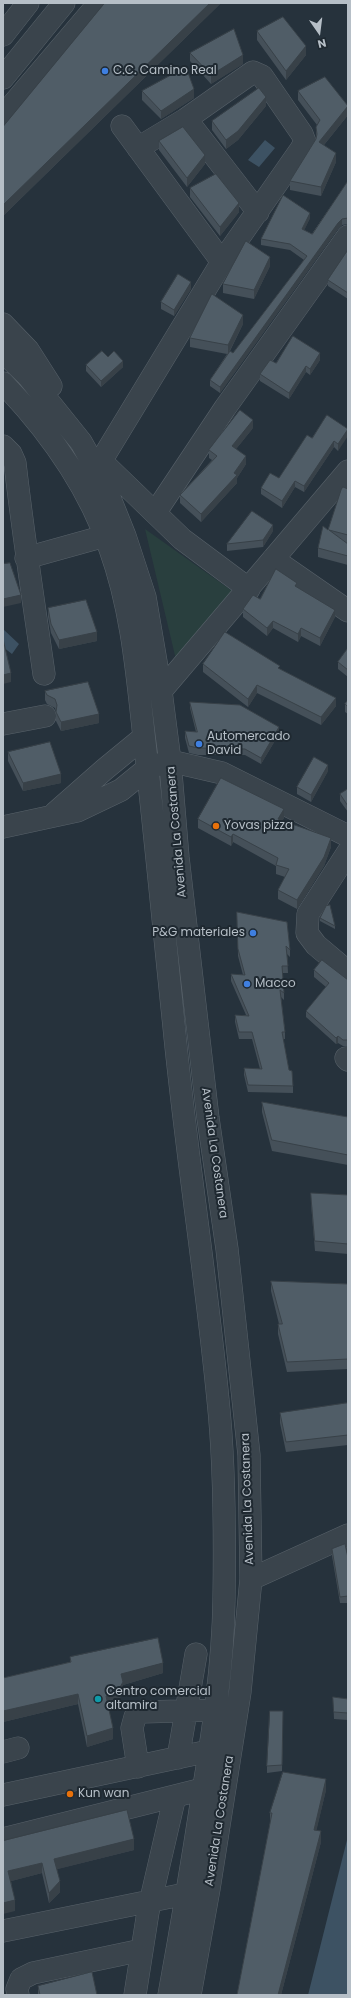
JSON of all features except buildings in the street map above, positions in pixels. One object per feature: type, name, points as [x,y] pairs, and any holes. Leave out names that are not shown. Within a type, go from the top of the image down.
[{"type":"street","points":[[3,35],[28,3]]},
{"type":"street","points":[[3,78],[64,3]]},
{"type":"street","points":[[3,116],[99,3]]},
{"type":"street","points":[[101,461],[222,262],[305,142],[302,134],[262,76],[253,72],[245,76],[186,120],[138,148]]},
{"type":"street","points":[[186,120],[258,212]]},
{"type":"street","points":[[122,126],[222,262]]},
{"type":"street","points":[[155,513],[225,408],[348,236]]},
{"type":"street","points":[[3,324],[28,350],[53,389],[77,437],[182,539],[249,589]]},
{"type":"street","name":"Avenida La Costanera","points":[[3,352],[28,376],[77,437],[104,481],[145,597],[161,691],[170,761],[178,857],[208,1118],[227,1249],[249,1454],[251,1501],[251,1579],[243,1672],[208,1896],[190,1995]]},
{"type":"street","name":"Avenida La Costanera","points":[[3,383],[33,414],[60,451],[84,489],[112,553],[130,623],[148,768],[186,1147],[203,1258],[209,1330],[218,1401],[222,1454],[224,1600],[221,1662],[216,1710],[204,1789],[169,1995]]},
{"type":"street","points":[[3,446],[11,454],[15,463],[26,558],[44,674]]},
{"type":"street","points":[[161,691],[348,471]]},
{"type":"street","points":[[26,558],[105,536]]},
{"type":"street","points":[[273,559],[348,611]]},
{"type":"street","points":[[3,724],[45,716]]},
{"type":"street","points":[[50,818],[105,769],[144,738]]},
{"type":"street","points":[[3,827],[77,811],[121,790],[148,768],[170,761],[222,774],[348,836]]},
{"type":"street","points":[[348,852],[308,914],[307,933],[316,945],[348,972]]},
{"type":"street","points":[[251,1579],[348,1534]]},
{"type":"street","points":[[178,1758],[196,1654]]},
{"type":"street","points":[[138,1767],[132,1728],[135,1717],[142,1712],[152,1711],[216,1710]]},
{"type":"street","points":[[3,1795],[209,1751]]},
{"type":"street","points":[[3,1839],[204,1789]]},
{"type":"street","points":[[135,1995],[149,1906],[175,1796]]},
{"type":"street","points":[[3,1931],[45,1928],[149,1906],[208,1896]]},
{"type":"street","points":[[3,1946],[45,1928]]},
{"type":"street","points":[[18,1995],[17,1989],[21,1979],[33,1973],[142,1950]]},
{"type":"green space","points":[[145,529],[235,593],[177,664]]},
{"type":"water","points":[[265,140],[275,148],[259,167],[248,160]]},
{"type":"water","points":[[3,629],[19,644],[12,654],[3,647]]},
{"type":"water","points":[[348,1836],[348,1995],[308,1995]]},
{"type":"place","name":"C.C. Camino Real","points":[[105,71]]},
{"type":"place","name":"Automercado David","points":[[199,744]]},
{"type":"place","name":"Yovas pizza","points":[[216,826]]},
{"type":"place","name":"P&G materiales","points":[[253,933]]},
{"type":"place","name":"Macco","points":[[247,984]]},
{"type":"place","name":"Centro comercial altamira","points":[[98,1699]]},
{"type":"place","name":"Kun wan","points":[[70,1794]]}]
